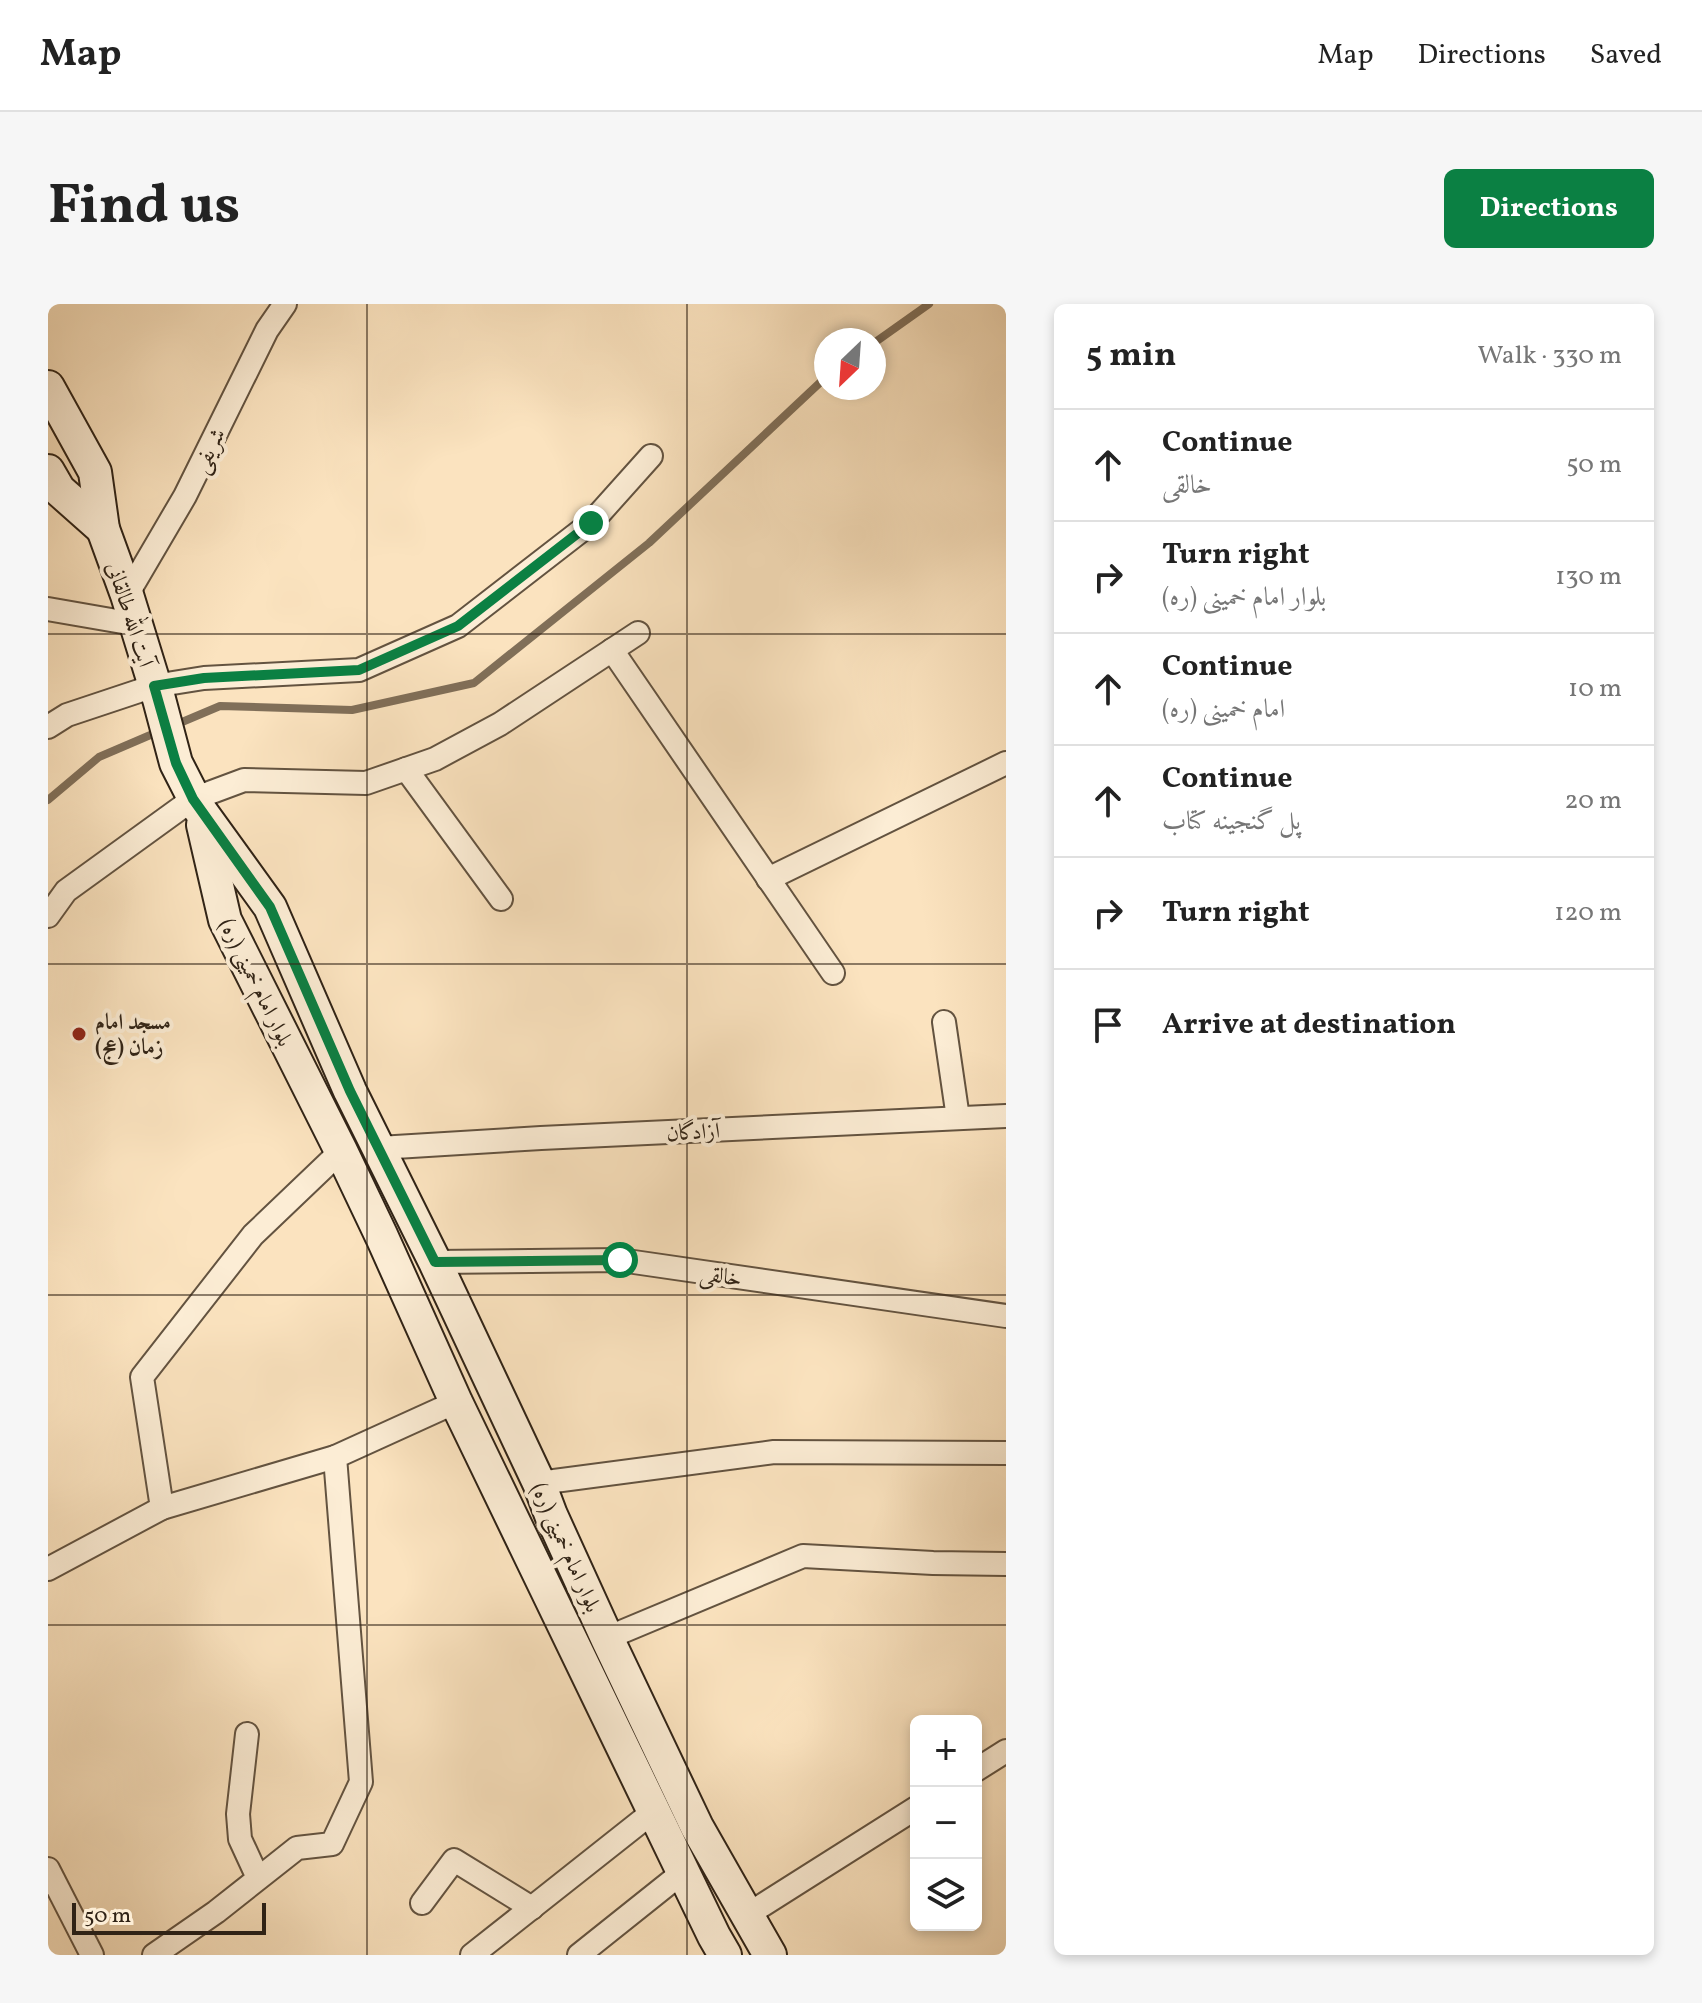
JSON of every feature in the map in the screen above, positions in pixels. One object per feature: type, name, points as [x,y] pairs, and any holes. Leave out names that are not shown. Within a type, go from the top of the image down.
[{"type":"main road","name":"آیت الله طالقانی","points":[[48,387],[95,472],[103,529],[131,609],[176,763],[196,804]]},
{"type":"main road","points":[[48,471],[59,490],[103,529]]},
{"type":"main road","name":"بلوار امام خمینی (ره)","points":[[196,804],[270,907],[350,1091],[435,1262],[697,1827],[770,1955]]},
{"type":"main road","name":"بلوار امام خمینی (ره)","points":[[196,804],[225,920],[341,1151],[456,1402],[725,1955]]},
{"type":"street","name":"شریفی","points":[[131,609],[267,330],[285,304]]},
{"type":"street","points":[[48,727],[67,715],[204,678],[359,670],[458,626],[591,523],[651,456]]},
{"type":"street","points":[[48,609],[131,609]]},
{"type":"street","points":[[48,916],[66,891],[196,804],[244,780],[366,783],[435,759],[500,724],[638,633]]},
{"type":"street","points":[[612,650],[833,973]]},
{"type":"street","points":[[768,879],[1006,763]]},
{"type":"street","points":[[406,769],[501,899]]},
{"type":"street","points":[[944,1022],[958,1118]]},
{"type":"street","name":"آزادگان","points":[[379,1148],[1006,1116]]},
{"type":"street","points":[[162,1508],[142,1377],[253,1235],[341,1151]]},
{"type":"street","name":"خالقی","points":[[435,1262],[620,1260],[1006,1316]]},
{"type":"street","points":[[48,1569],[162,1508],[335,1457],[456,1402]]},
{"type":"street","points":[[539,1483],[774,1452],[1006,1453]]},
{"type":"street","points":[[154,1955],[216,1912],[297,1848],[332,1844],[361,1782],[335,1457]]},
{"type":"street","points":[[607,1638],[803,1556],[1006,1564]]},
{"type":"street","points":[[247,1734],[238,1814],[240,1839],[258,1878]]},
{"type":"street","points":[[982,1766],[1006,1751]]},
{"type":"street","points":[[472,1955],[654,1811]]},
{"type":"street","points":[[747,1915],[910,1812]]},
{"type":"street","points":[[422,1903],[454,1860],[532,1908]]},
{"type":"street","points":[[48,1869],[92,1955]]},
{"type":"street","points":[[579,1955],[683,1872]]},
{"type":"waterway","points":[[886,334],[929,304]]},
{"type":"waterway","points":[[175,725],[220,706],[352,710],[474,683],[649,543],[814,388]]},
{"type":"waterway","points":[[48,800],[99,757],[162,730]]},
{"type":"place","name":"مسجد امام زمان (عج)","points":[[79,1034]]},
{"type":"route","points":[[591,523],[458,626],[359,670],[204,678],[154,686],[176,763],[193,799],[270,907],[350,1091],[435,1262],[620,1260]]}]
